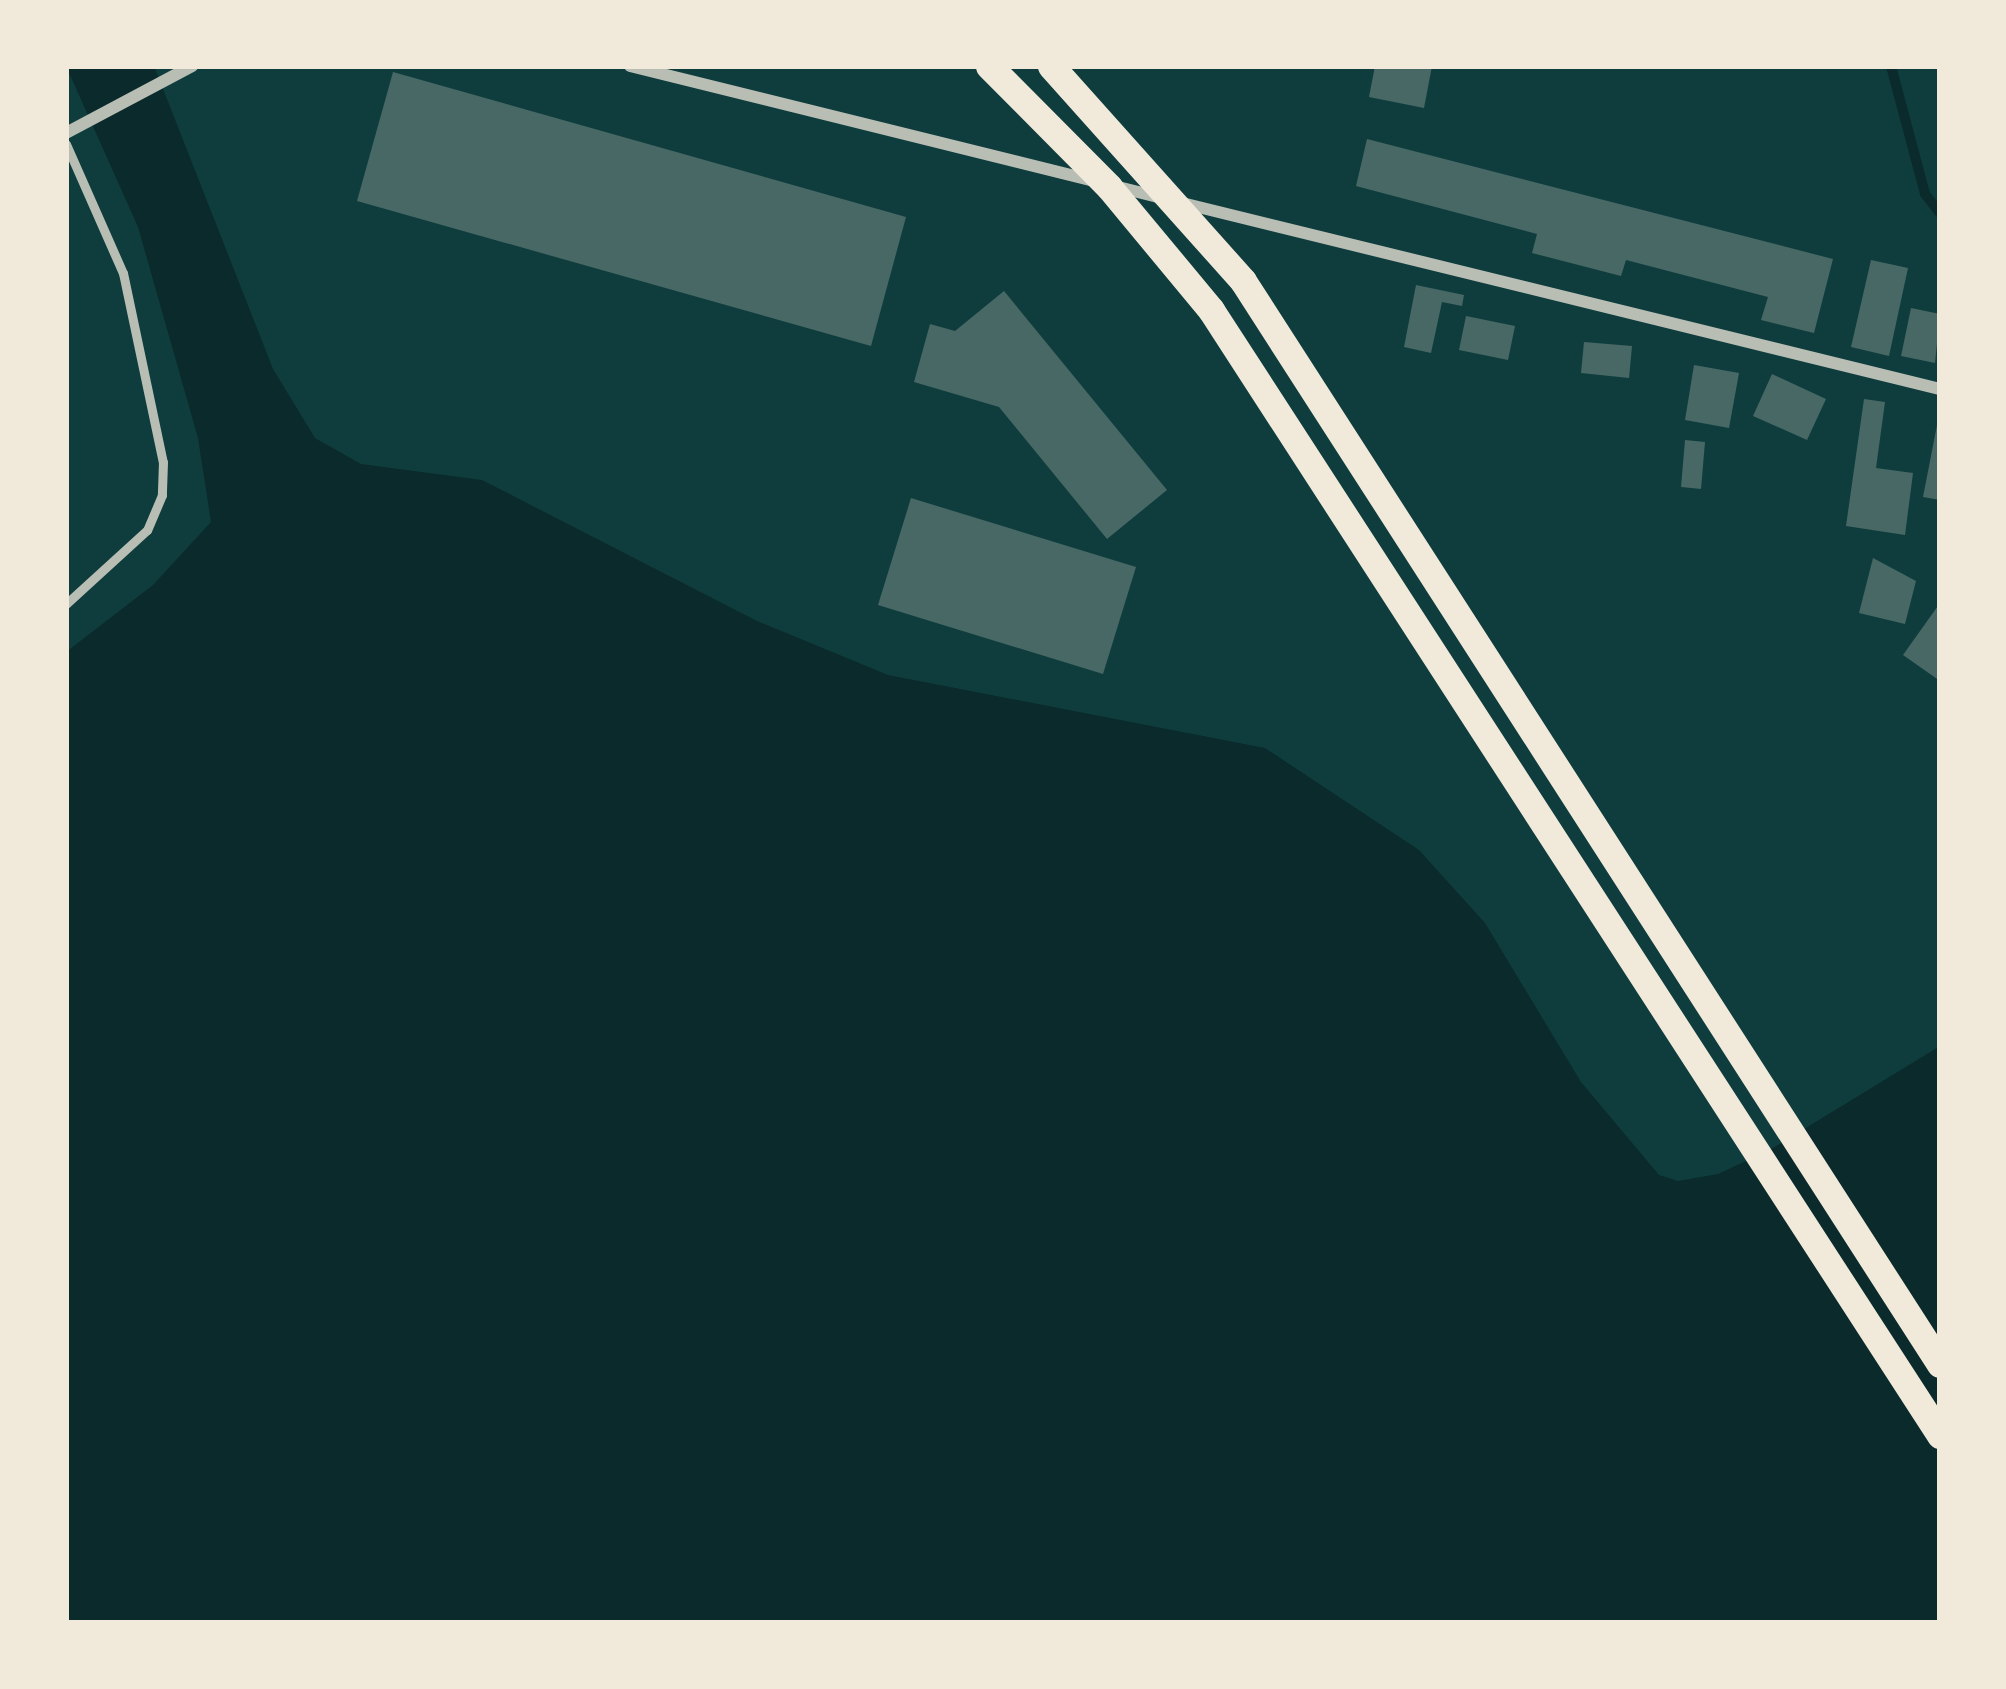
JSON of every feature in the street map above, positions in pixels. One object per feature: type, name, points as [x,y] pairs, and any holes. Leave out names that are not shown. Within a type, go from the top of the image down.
[{"type":"highway","points":[[989,66],[1109,188],[1210,310],[1940,1435]]},
{"type":"highway","points":[[1051,66],[1244,281],[1940,1364]]},
{"type":"street","points":[[71,130],[192,66]]},
{"type":"street","points":[[630,66],[1940,389]]},
{"type":"lane","points":[[66,144],[123,273],[163,462],[162,494],[147,530],[66,604]]},
{"type":"water","points":[[66,66],[154,66],[273,369],[315,438],[361,464],[482,480],[757,621],[888,675],[1265,748],[1419,850],[1485,923],[1581,1082],[1659,1175],[1678,1181],[1718,1174],[1768,1151],[1940,1046],[1940,1623],[66,1623],[66,652],[153,585],[211,522],[198,438],[138,227]]},
{"type":"building","points":[[1375,66],[1432,66],[1424,108],[1369,97]]},
{"type":"building","points":[[393,72],[906,217],[871,346],[357,201]]},
{"type":"building","points":[[1367,139],[1833,259],[1814,333],[1761,320],[1768,297],[1626,260],[1621,276],[1532,253],[1537,234],[1356,186]]},
{"type":"building","points":[[1871,260],[1908,268],[1889,356],[1851,347]]},
{"type":"building","points":[[1416,285],[1464,295],[1462,306],[1442,302],[1431,353],[1404,347]]},
{"type":"building","points":[[1004,291],[1167,490],[1107,539],[999,407],[914,382],[930,324],[955,331]]},
{"type":"building","points":[[1911,308],[1940,314],[1935,363],[1901,356]]},
{"type":"building","points":[[1466,316],[1515,326],[1508,360],[1459,350]]},
{"type":"building","points":[[1584,342],[1632,346],[1629,378],[1581,373]]},
{"type":"building","points":[[1694,365],[1739,373],[1729,428],[1685,420]]},
{"type":"building","points":[[1772,374],[1826,399],[1807,440],[1753,416]]},
{"type":"building","points":[[1864,399],[1885,402],[1876,468],[1913,473],[1905,535],[1846,526]]},
{"type":"building","points":[[1940,421],[1940,500],[1923,497]]},
{"type":"building","points":[[1685,440],[1705,442],[1701,489],[1681,487]]},
{"type":"building","points":[[911,498],[1136,567],[1103,674],[878,605]]},
{"type":"building","points":[[1873,558],[1916,581],[1905,624],[1859,613]]},
{"type":"building","points":[[1940,603],[1940,681],[1903,655]]},
{"type":"waterway","points":[[1891,66],[1925,194],[1940,213]]}]
